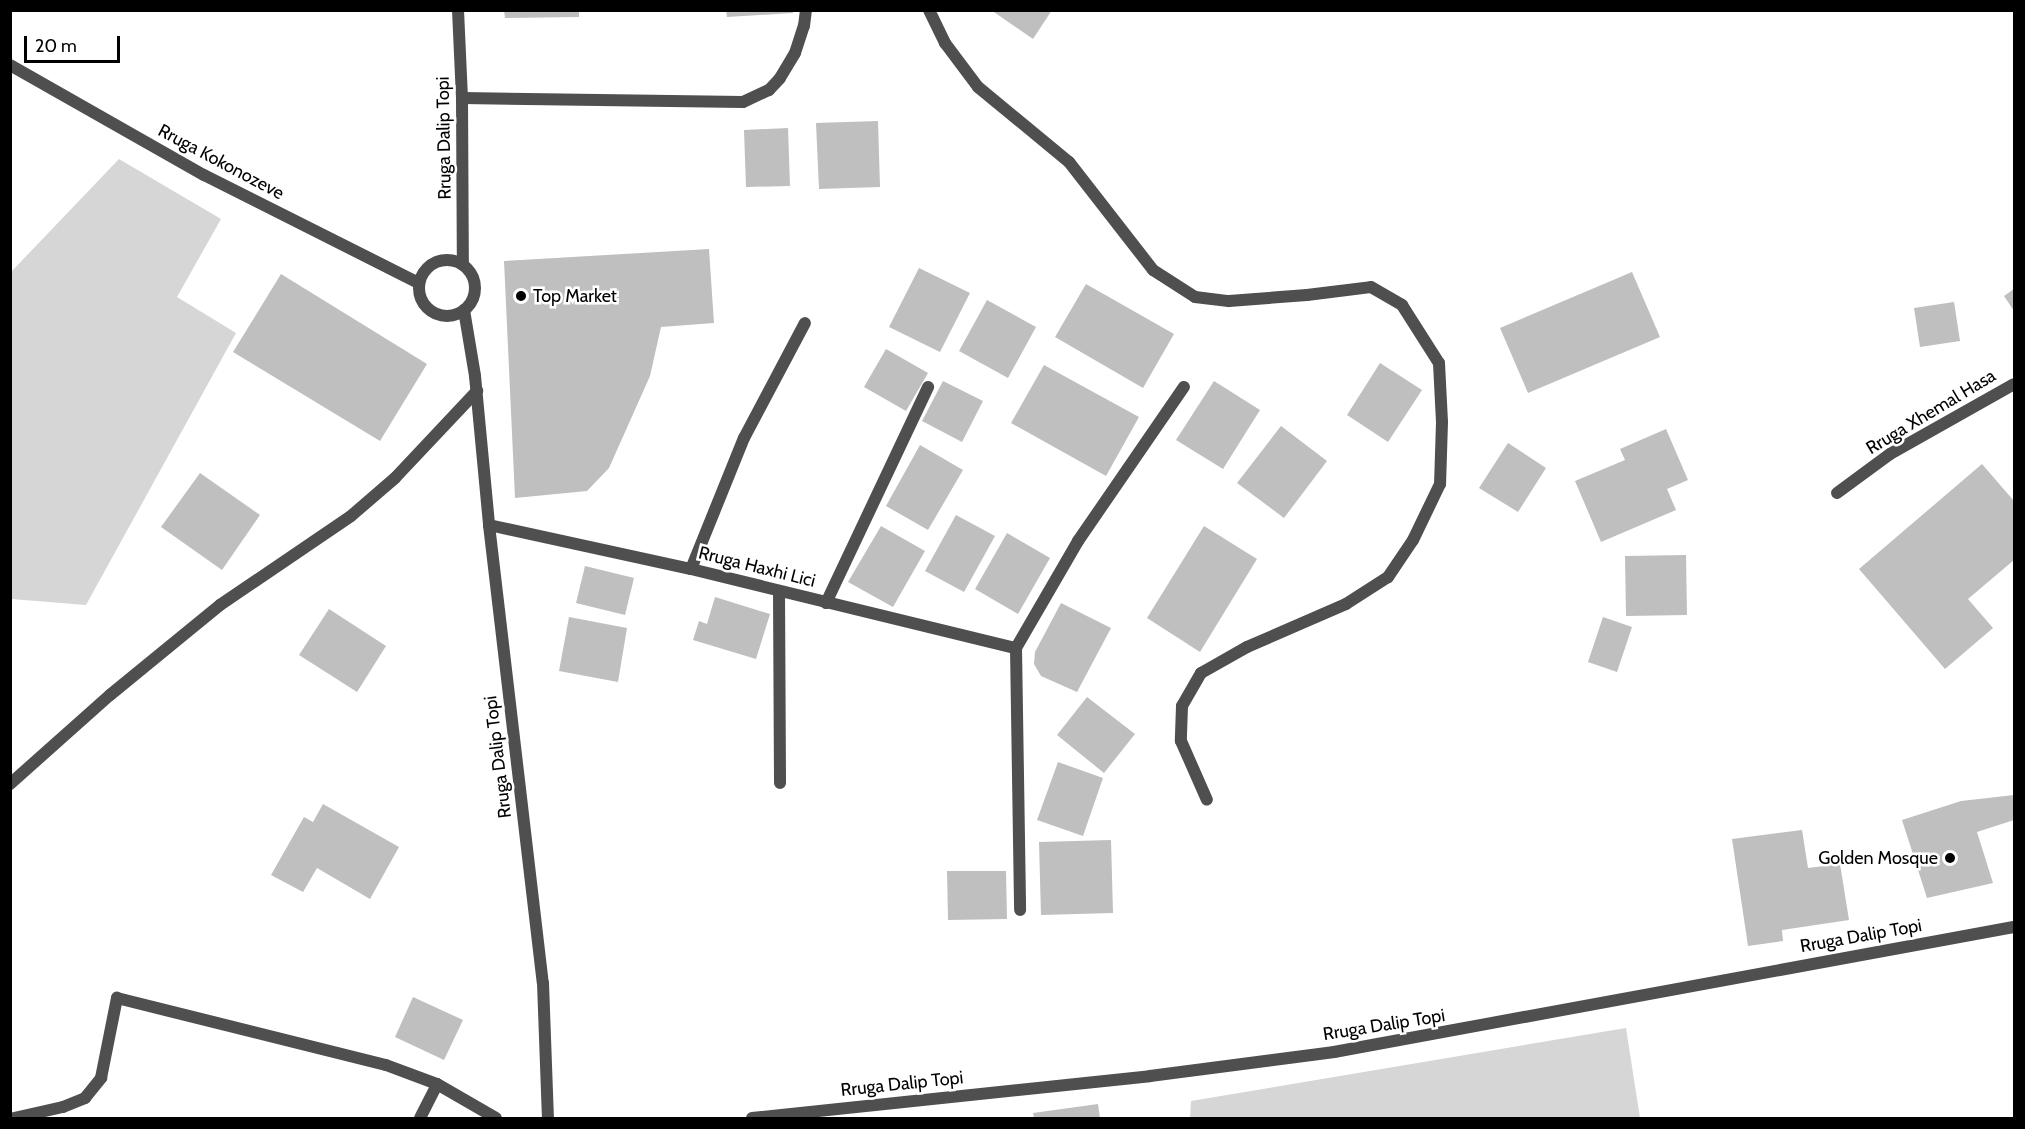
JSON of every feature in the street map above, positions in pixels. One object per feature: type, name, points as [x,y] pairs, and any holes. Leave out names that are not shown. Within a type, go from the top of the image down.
[{"type":"street","name":"Rruga Dalip Topi","points":[[458,10],[462,98],[463,265]]},
{"type":"street","points":[[462,98],[744,102],[769,90],[780,78],[795,53],[804,26],[806,10]]},
{"type":"street","points":[[929,10],[945,43],[978,87],[1069,162],[1153,270],[1195,297],[1229,301],[1307,295],[1371,286],[1402,305],[1439,363],[1442,422],[1440,484],[1413,540],[1388,577],[1346,604],[1248,647],[1201,674],[1182,706],[1181,741],[1207,800]]},
{"type":"street","name":"Rruga Kokonozeve","points":[[10,65],[204,175],[419,283]]},
{"type":"street","points":[[448,260],[463,265],[472,275],[476,290],[471,304],[450,316],[435,313],[426,307],[421,298],[419,283],[426,269],[432,264],[448,260]]},
{"type":"street","name":"Rruga Dalip Topi","points":[[464,310],[477,391],[489,525],[543,983],[548,1119]]},
{"type":"street","points":[[692,569],[744,438],[806,323]]},
{"type":"street","name":"Rruga Xhemal Hasa","points":[[1837,493],[1890,454],[2014,384]]},
{"type":"street","points":[[826,603],[928,387]]},
{"type":"street","points":[[1020,910],[1016,648],[1078,541],[1184,387]]},
{"type":"street","points":[[10,784],[110,695],[220,605],[351,516],[395,478],[477,391]]},
{"type":"street","name":"Rruga Haxhi Lici","points":[[489,525],[692,569],[1016,648]]},
{"type":"street","points":[[779,591],[780,783]]},
{"type":"street","name":"Rruga Dalip Topi","points":[[752,1119],[1150,1076],[1334,1052],[2014,927]]},
{"type":"street","points":[[14,1119],[63,1107],[85,1098],[101,1078],[117,998],[338,1051],[386,1065],[437,1084],[496,1119]]},
{"type":"street","points":[[420,1119],[437,1084]]},
{"type":"shaded area","points":[[119,159],[221,219],[177,297],[236,333],[86,605],[11,599],[11,272]]},
{"type":"shaded area","points":[[1626,1028],[1640,1118],[1190,1118],[1191,1101]]},
{"type":"building","points":[[504,10],[579,10],[579,17],[505,18]]},
{"type":"building","points":[[726,10],[793,10],[793,13],[727,17]]},
{"type":"building","points":[[991,10],[1052,10],[1033,39]]},
{"type":"building","points":[[878,121],[880,187],[819,189],[816,123]]},
{"type":"building","points":[[788,128],[790,186],[746,187],[744,130]]},
{"type":"building","points":[[709,249],[714,323],[661,327],[650,376],[609,468],[587,491],[515,498],[504,261]]},
{"type":"building","points":[[919,268],[970,293],[940,352],[889,327]]},
{"type":"building","points":[[1632,272],[1660,337],[1528,393],[1500,328]]},
{"type":"building","points":[[281,274],[427,364],[380,441],[233,352]]},
{"type":"building","points":[[1086,284],[1174,334],[1143,388],[1055,337]]},
{"type":"building","points":[[2014,289],[2014,311],[2004,296]]},
{"type":"building","points":[[987,300],[1036,327],[1008,378],[959,351]]},
{"type":"building","points":[[1954,302],[1960,341],[1920,347],[1914,308]]},
{"type":"building","points":[[886,349],[928,373],[906,411],[864,387]]},
{"type":"building","points":[[1380,363],[1422,390],[1388,442],[1347,415]]},
{"type":"building","points":[[1044,365],[1139,417],[1106,476],[1011,423]]},
{"type":"building","points":[[943,381],[983,401],[962,442],[922,421]]},
{"type":"building","points":[[1214,381],[1260,410],[1223,469],[1176,440]]},
{"type":"building","points":[[1281,426],[1327,461],[1284,518],[1237,483]]},
{"type":"building","points":[[1666,429],[1688,480],[1667,489],[1676,510],[1601,542],[1575,481],[1625,460],[1620,449]]},
{"type":"building","points":[[1508,443],[1546,468],[1518,512],[1479,488]]},
{"type":"building","points":[[920,445],[963,470],[928,530],[886,506]]},
{"type":"building","points":[[1982,464],[2014,501],[2014,560],[1968,599],[1993,628],[1945,669],[1859,569]]},
{"type":"building","points":[[200,473],[260,515],[222,570],[161,527]]},
{"type":"building","points":[[956,515],[995,536],[964,592],[925,571]]},
{"type":"building","points":[[881,526],[925,551],[893,607],[848,582]]},
{"type":"building","points":[[1204,526],[1257,559],[1200,652],[1147,618]]},
{"type":"building","points":[[1007,533],[1050,558],[1018,614],[975,589]]},
{"type":"building","points":[[1686,555],[1687,615],[1626,616],[1625,556]]},
{"type":"building","points":[[585,566],[634,578],[625,615],[576,603]]},
{"type":"building","points":[[715,597],[770,614],[756,659],[693,640],[699,621],[707,624]]},
{"type":"building","points":[[1061,603],[1111,628],[1077,692],[1041,676],[1034,664],[1035,652]]},
{"type":"building","points":[[329,609],[386,646],[357,692],[299,655]]},
{"type":"building","points":[[569,617],[627,628],[618,682],[559,671]]},
{"type":"building","points":[[1603,617],[1632,627],[1617,672],[1588,662]]},
{"type":"building","points":[[1087,697],[1135,734],[1104,773],[1057,735]]},
{"type":"building","points":[[1058,762],[1103,778],[1083,836],[1037,820]]},
{"type":"building","name":"Golden Mosque","points":[[2014,795],[2014,820],[1977,832],[1993,883],[1927,898],[1902,820],[1961,801]]},
{"type":"building","points":[[323,804],[399,847],[370,899],[317,868],[303,892],[271,875],[304,817],[313,822]]},
{"type":"building","points":[[1802,830],[1808,868],[1840,864],[1849,920],[1782,930],[1783,941],[1748,946],[1732,839]]},
{"type":"building","points":[[1111,840],[1113,913],[1041,915],[1039,842]]},
{"type":"building","points":[[947,871],[1006,871],[1007,919],[948,920]]},
{"type":"building","points":[[413,997],[463,1020],[444,1060],[395,1037]]},
{"type":"building","points":[[1098,1104],[1100,1118],[1034,1118],[1033,1113]]},
{"type":"place","name":"Top Market","points":[[521,296]]},
{"type":"place","name":"Golden Mosque","points":[[1950,858]]}]
